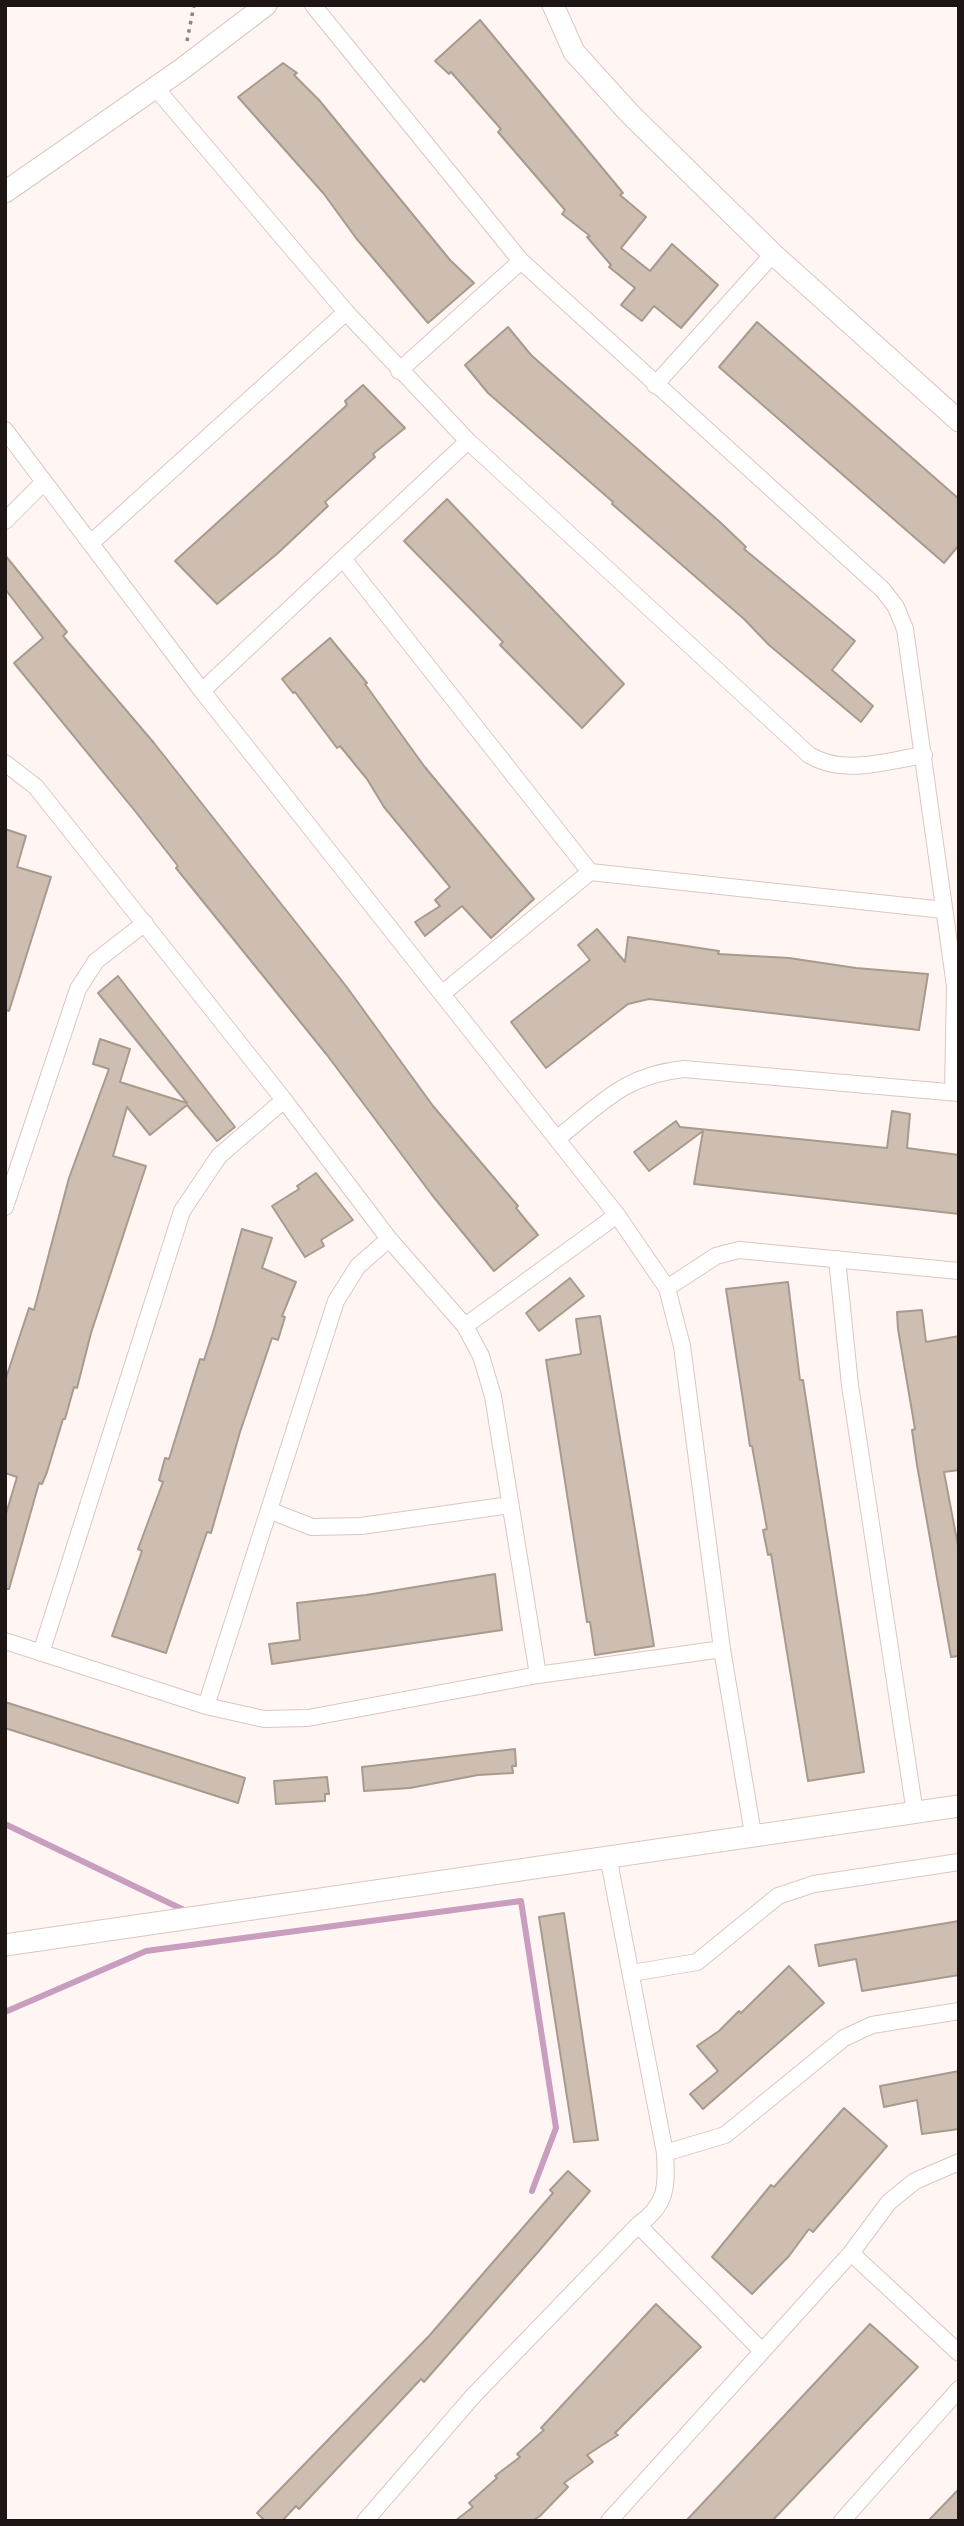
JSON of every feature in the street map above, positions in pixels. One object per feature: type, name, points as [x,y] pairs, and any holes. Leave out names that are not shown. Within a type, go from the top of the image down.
[{"type":"street","points":[[5,192],[266,5]]},
{"type":"street","points":[[313,5],[521,261],[883,590],[896,607],[905,629],[955,986],[956,1093],[684,1069],[654,1072],[626,1083],[558,1138]]},
{"type":"street","points":[[553,5],[574,52],[630,114],[773,254],[959,421]]},
{"type":"street","points":[[154,86],[399,371],[468,441],[809,755],[827,765],[851,766],[924,755]]},
{"type":"street","points":[[655,385],[773,254]]},
{"type":"street","points":[[399,371],[521,261]]},
{"type":"street","points":[[91,543],[346,312]]},
{"type":"street","points":[[5,430],[43,484],[91,543],[202,691],[558,1138],[617,1215],[667,1288],[682,1346],[722,1649],[753,1834]]},
{"type":"street","points":[[202,691],[468,441]]},
{"type":"street","points":[[5,521],[43,484]]},
{"type":"street","points":[[344,560],[590,872]]},
{"type":"street","points":[[5,763],[36,787],[145,923],[389,1239],[465,1326],[481,1356],[493,1396],[538,1675]]},
{"type":"street","points":[[443,993],[590,872],[944,910]]},
{"type":"street","points":[[5,1207],[78,989],[96,961],[145,923]]},
{"type":"street","points":[[41,1653],[182,1211],[219,1156],[284,1101]]},
{"type":"street","points":[[465,1326],[617,1215]]},
{"type":"street","points":[[206,1706],[271,1511],[336,1301],[358,1266],[389,1239]]},
{"type":"street","points":[[667,1288],[716,1255],[739,1250],[959,1271]]},
{"type":"street","points":[[837,1259],[850,1385],[915,1813]]},
{"type":"street","points":[[271,1511],[312,1527],[349,1527],[510,1505]]},
{"type":"street","points":[[5,1641],[206,1706],[264,1719],[308,1718],[538,1675],[722,1649]]},
{"type":"street","points":[[6,1943],[959,1806]]},
{"type":"street","points":[[365,2521],[474,2395],[638,2225],[651,2216],[667,2189],[665,2153],[608,1856]]},
{"type":"street","points":[[632,1973],[697,1962],[778,1896],[814,1884],[959,1862]]},
{"type":"street","points":[[665,2153],[725,2135],[844,2038],[872,2025],[959,2011]]},
{"type":"street","points":[[609,2521],[851,2253],[889,2203],[915,2181],[959,2162]]},
{"type":"street","points":[[638,2225],[761,2350]]},
{"type":"street","points":[[851,2253],[959,2353]]},
{"type":"street","points":[[842,2521],[959,2389]]},
{"type":"building","points":[[480,20],[623,193],[620,195],[646,217],[621,248],[650,271],[672,244],[718,285],[681,328],[654,306],[642,321],[621,305],[635,288],[609,267],[611,265],[587,237],[590,236],[562,214],[565,210],[498,132],[501,129],[451,72],[449,74],[435,61]]},
{"type":"building","points":[[283,63],[297,73],[294,75],[319,100],[450,260],[474,283],[428,323],[356,238],[324,194],[238,97]]},
{"type":"building","points":[[757,322],[959,499],[959,545],[944,563],[719,367]]},
{"type":"building","points":[[508,327],[531,355],[721,523],[746,547],[744,549],[855,641],[832,670],[873,706],[861,722],[769,645],[744,619],[488,393],[465,365]]},
{"type":"building","points":[[363,385],[405,428],[373,454],[375,457],[325,502],[328,506],[278,553],[217,604],[175,561],[347,405],[345,401]]},
{"type":"building","points":[[447,499],[624,684],[582,728],[500,645],[503,642],[404,541]]},
{"type":"building","points":[[5,555],[67,632],[63,636],[154,743],[346,986],[433,1106],[518,1206],[516,1208],[538,1235],[494,1271],[432,1195],[327,1055],[176,868],[178,866],[135,811],[14,663],[43,638],[5,589]]},
{"type":"building","points":[[330,638],[367,683],[365,684],[424,766],[534,899],[491,938],[462,906],[425,936],[415,922],[440,906],[435,900],[450,887],[384,807],[367,779],[340,746],[337,748],[282,679]]},
{"type":"building","points":[[5,829],[26,836],[17,867],[51,877],[9,1011],[5,1010]]},
{"type":"building","points":[[597,929],[625,962],[628,937],[719,951],[718,954],[789,958],[856,968],[928,974],[919,1030],[649,999],[628,1004],[546,1068],[511,1022],[590,960],[578,945]]},
{"type":"building","points":[[118,976],[235,1127],[217,1141],[187,1105],[150,1135],[127,1107],[113,1156],[146,1166],[91,1333],[77,1388],[74,1387],[47,1472],[42,1484],[39,1483],[9,1589],[5,1589],[5,1517],[17,1477],[5,1473],[5,1381],[29,1308],[34,1310],[69,1178],[109,1069],[93,1064],[100,1039],[130,1049],[120,1082],[187,1103],[98,993]]},
{"type":"building","points":[[892,1111],[910,1114],[907,1148],[959,1155],[959,1214],[694,1184],[703,1131],[649,1171],[634,1152],[676,1121],[680,1127],[887,1148]]},
{"type":"building","points":[[316,1173],[353,1220],[321,1240],[324,1246],[305,1257],[272,1206],[299,1189],[297,1186]]},
{"type":"building","points":[[242,1229],[272,1238],[262,1268],[296,1282],[282,1316],[285,1317],[278,1340],[272,1338],[240,1432],[211,1533],[207,1532],[166,1653],[112,1636],[142,1551],[138,1549],[163,1482],[159,1480],[165,1458],[169,1459],[200,1359],[204,1360],[214,1329]]},
{"type":"building","points":[[570,1278],[584,1296],[539,1331],[526,1313]]},
{"type":"building","points":[[788,1282],[800,1380],[803,1380],[864,1772],[808,1781],[771,1554],[768,1555],[763,1530],[767,1529],[750,1446],[726,1289]]},
{"type":"building","points":[[922,1310],[926,1342],[959,1336],[959,1470],[944,1472],[959,1551],[959,1656],[951,1657],[917,1465],[912,1430],[915,1429],[898,1329],[897,1312]]},
{"type":"building","points":[[600,1316],[654,1646],[595,1655],[590,1622],[587,1622],[546,1360],[581,1354],[576,1319]]},
{"type":"building","points":[[495,1574],[502,1630],[272,1664],[269,1644],[300,1640],[297,1603]]},
{"type":"building","points":[[5,1702],[245,1778],[238,1803],[5,1728]]},
{"type":"building","points":[[515,1749],[516,1766],[512,1766],[513,1773],[478,1775],[410,1788],[364,1791],[362,1767]]},
{"type":"building","points":[[327,1777],[329,1794],[325,1794],[325,1801],[276,1804],[274,1781]]},
{"type":"building","points":[[564,1913],[598,2140],[574,2142],[539,1917]]},
{"type":"building","points":[[959,1921],[959,1975],[862,1991],[856,1959],[819,1966],[815,1945]]},
{"type":"building","points":[[789,1966],[824,2003],[703,2109],[690,2094],[718,2071],[697,2046],[719,2031],[739,2011],[741,2013]]},
{"type":"building","points":[[959,2071],[959,2129],[922,2134],[917,2100],[884,2107],[880,2086]]},
{"type":"building","points":[[844,2108],[887,2146],[813,2232],[809,2229],[789,2256],[752,2294],[712,2257],[771,2185],[774,2187]]},
{"type":"building","points":[[568,2171],[590,2191],[538,2252],[424,2382],[421,2379],[299,2509],[296,2506],[282,2521],[265,2521],[257,2513],[429,2336],[553,2193],[550,2190]]},
{"type":"building","points":[[656,2304],[701,2347],[615,2433],[618,2435],[587,2455],[593,2462],[564,2483],[568,2487],[540,2516],[532,2521],[455,2521],[473,2507],[469,2503],[497,2478],[495,2476],[520,2457],[517,2454],[544,2430],[541,2428]]},
{"type":"building","points":[[870,2324],[918,2367],[772,2521],[686,2521]]},
{"type":"building","points":[[959,2489],[959,2521],[928,2521]]},
{"type":"waterway","points":[[5,1824],[188,1912]]},
{"type":"waterway","points":[[5,2012],[146,1951],[521,1901],[556,2128],[532,2191]]}]
